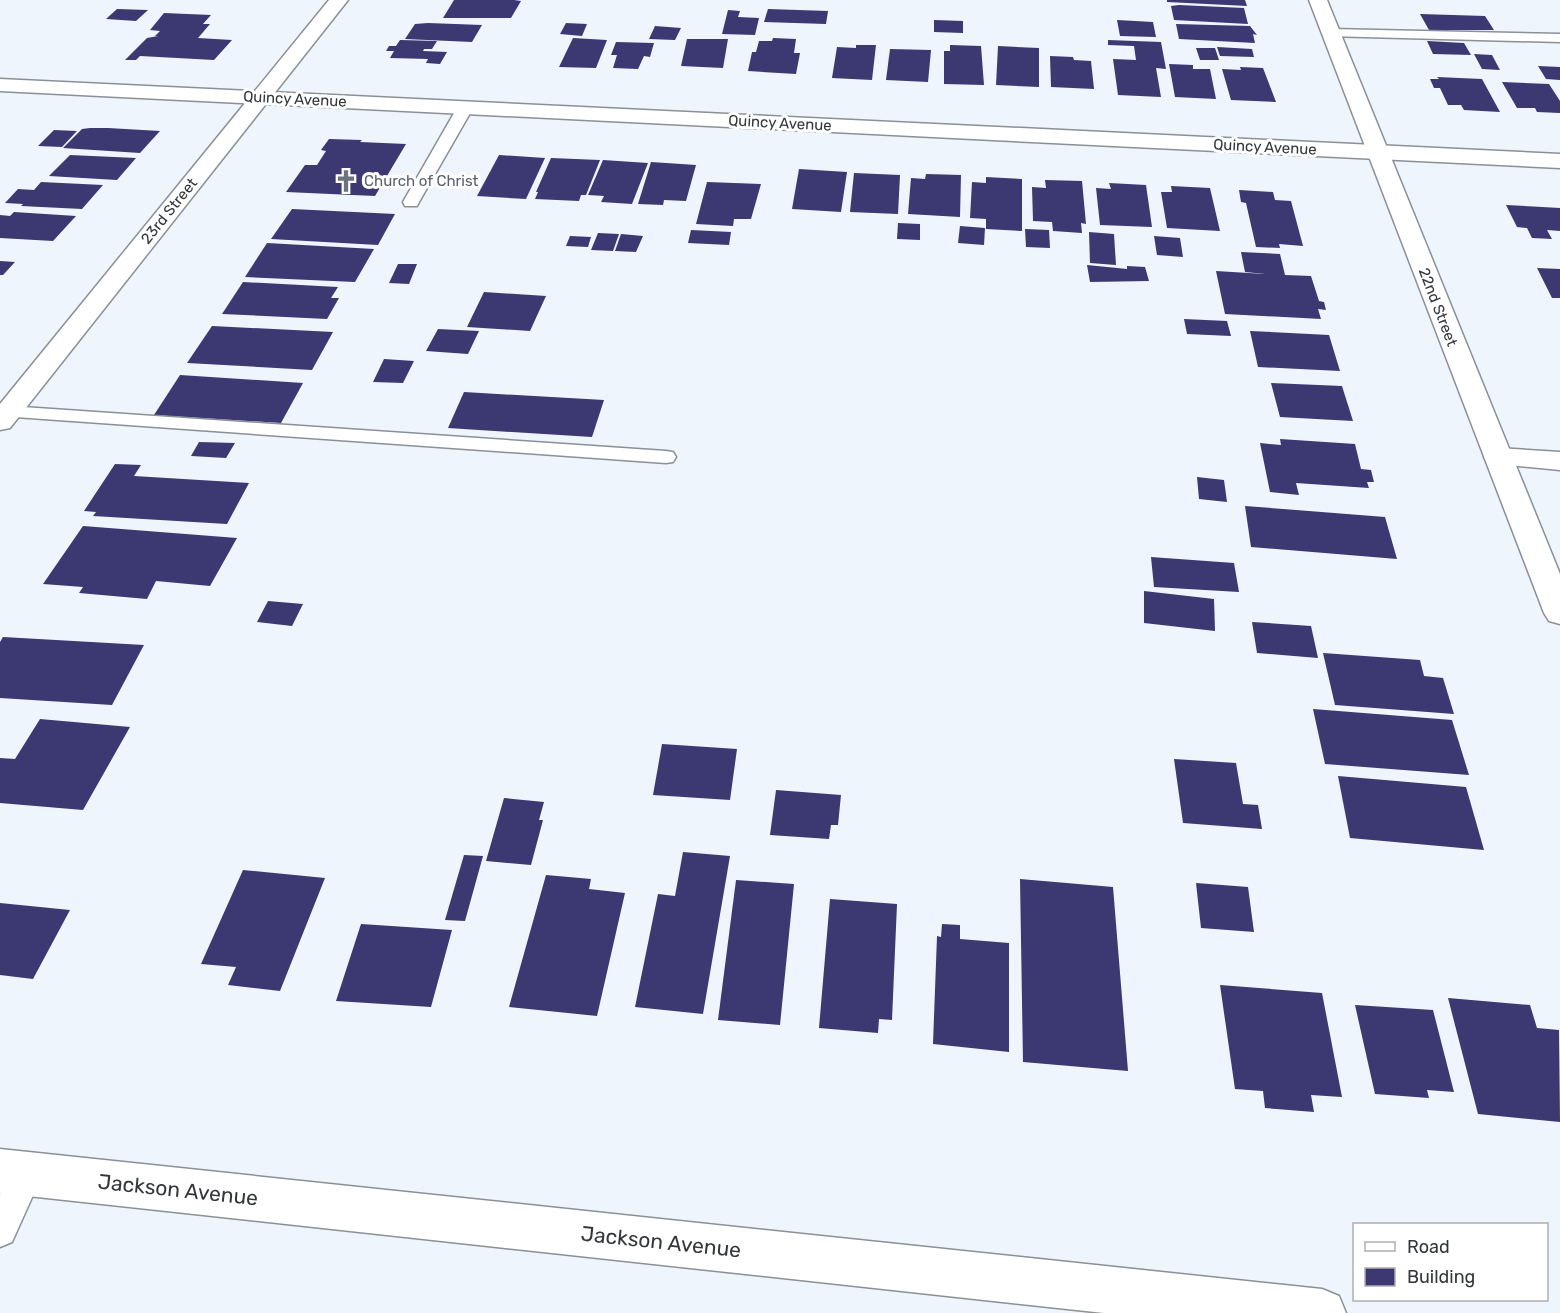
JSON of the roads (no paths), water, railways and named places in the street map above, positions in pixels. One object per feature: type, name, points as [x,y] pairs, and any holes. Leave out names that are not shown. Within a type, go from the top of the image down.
[{"type":"street","name":"23rd Street","points":[[4,417],[339,0]]},
{"type":"street","name":"22nd Street","points":[[1318,0],[1560,613]]},
{"type":"street","name":"Quincy Avenue","points":[[0,85],[1560,161]]},
{"type":"street","points":[[1497,457],[1560,461]]},
{"type":"street","name":"Jackson Avenue","points":[[13,1172],[1322,1313]]},
{"type":"lane","points":[[1331,33],[1560,38]]},
{"type":"lane","points":[[411,202],[465,108]]},
{"type":"lane","points":[[4,417],[666,457]]},
{"type":"lane","points":[[0,1230],[13,1172]]},
{"type":"place","name":"Church of Christ","points":[[346,181]]}]
